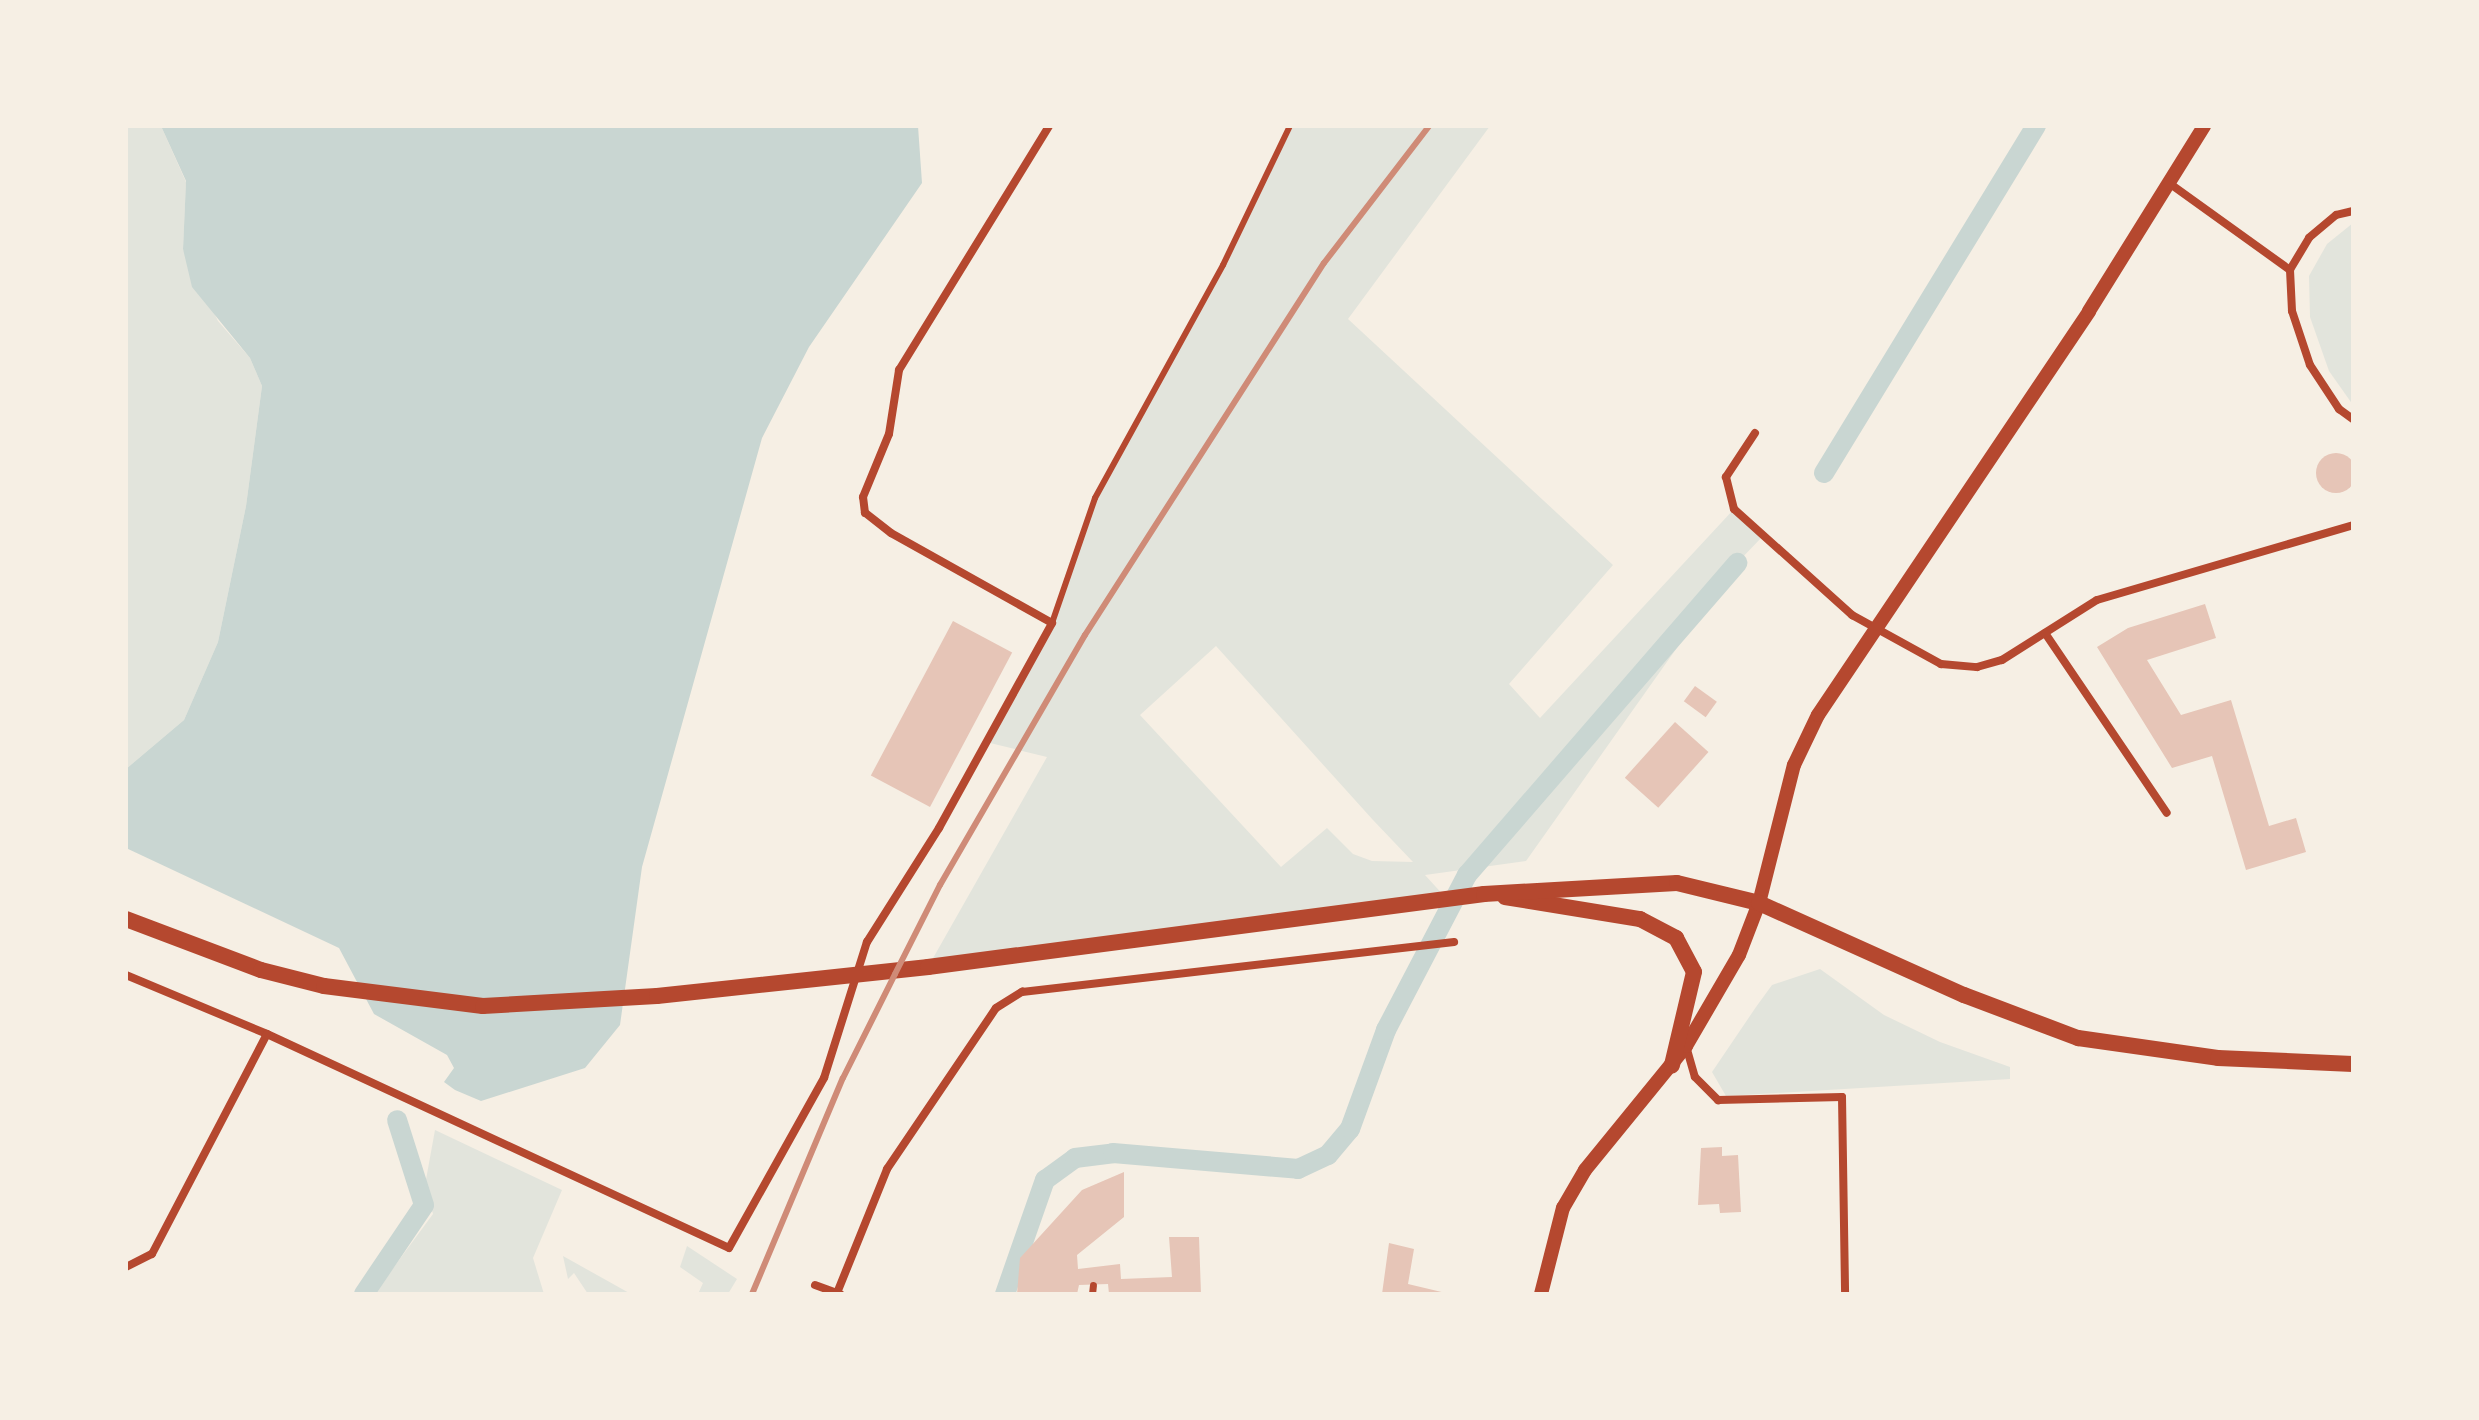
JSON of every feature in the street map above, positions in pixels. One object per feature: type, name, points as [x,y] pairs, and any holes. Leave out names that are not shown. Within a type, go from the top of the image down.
[{"type":"main road","points":[[126,919],[261,970],[443,1004],[566,1003],[1063,952],[1484,894],[1677,883],[1759,903],[1964,995],[2078,1038],[2206,1057],[2353,1064]]},
{"type":"main road","points":[[1484,894],[1640,919],[1676,938],[1694,972],[1672,1065]]},
{"type":"street","points":[[126,975],[267,1034],[729,1248],[824,1078],[867,942],[939,828],[1052,623],[891,533],[865,513],[863,497],[889,434],[899,370],[1049,126]]},
{"type":"street","points":[[1541,1294],[1563,1208],[1607,1140],[1686,1046],[1724,985],[1759,903],[1794,765],[1818,715],[2204,126]]},
{"type":"street","points":[[2169,183],[2290,270]]},
{"type":"street","points":[[2353,211],[2336,215],[2309,238],[2290,270],[2292,311],[2310,365],[2339,409],[2353,419]]},
{"type":"street","points":[[1755,433],[1726,477],[1734,509],[1852,615],[1941,664],[1977,667],[2002,660],[2097,600],[2353,525]]},
{"type":"street","points":[[2045,633],[2167,813]]},
{"type":"street","points":[[815,1285],[839,1293],[887,1169],[996,1008],[1022,992],[1454,942]]},
{"type":"street","points":[[126,1267],[136,1265],[152,1254],[267,1034]]},
{"type":"street","points":[[1686,1046],[1695,1077],[1718,1100],[1842,1097],[1845,1294]]},
{"type":"street","points":[[1092,1294],[1093,1285]]},
{"type":"lane","points":[[1052,623],[1095,498],[1223,265],[1290,126]]},
{"type":"shaded area","points":[[126,126],[161,126],[186,182],[183,249],[218,321],[250,358],[262,386],[246,506],[218,642],[184,720],[126,769]]},
{"type":"shaded area","points":[[161,126],[918,126],[922,183],[809,347],[762,438],[642,867],[620,1025],[585,1068],[481,1101],[455,1090],[444,1082],[454,1068],[447,1055],[374,1014],[339,948],[126,848],[126,769],[184,720],[218,642],[246,506],[262,386],[250,358],[192,287],[183,249],[186,181]]},
{"type":"shaded area","points":[[1290,126],[1490,126],[1348,319],[1613,565],[1509,684],[1540,718],[1734,509],[1763,536],[1737,563],[1526,861],[1425,875],[1446,898],[928,967],[1047,757],[986,742],[1052,623],[1095,498],[1223,265]],"holes":[[[1216,646],[1413,862],[1372,861],[1353,854],[1327,828],[1281,867],[1140,715]]]},
{"type":"shaded area","points":[[2353,223],[2353,405],[2329,371],[2310,317],[2309,276],[2327,244]]},
{"type":"shaded area","points":[[1820,969],[1884,1015],[1940,1042],[2010,1067],[2010,1079],[1726,1096],[1712,1072],[1772,985]]},
{"type":"shaded area","points":[[435,1130],[562,1190],[533,1258],[544,1294],[374,1294],[433,1214],[425,1185]]},
{"type":"shaded area","points":[[687,1246],[737,1279],[728,1294],[698,1294],[703,1283],[680,1267]]},
{"type":"shaded area","points":[[563,1256],[631,1294],[588,1294],[574,1273],[568,1279]]},
{"type":"building","points":[[2336,453],[2350,459],[2356,473],[2350,487],[2336,493],[2322,487],[2316,473],[2322,459]]},
{"type":"building","points":[[2205,604],[2216,638],[2147,660],[2181,715],[2231,700],[2269,826],[2296,818],[2306,852],[2246,870],[2212,756],[2172,768],[2097,647],[2128,628]]},
{"type":"building","points":[[953,621],[1012,652],[930,807],[871,776]]},
{"type":"building","points":[[1695,686],[1717,702],[1706,717],[1684,701]]},
{"type":"building","points":[[1675,722],[1708,752],[1658,808],[1625,778]]},
{"type":"building","points":[[1722,1147],[1722,1156],[1738,1155],[1741,1212],[1720,1213],[1719,1204],[1698,1205],[1701,1148]]},
{"type":"building","points":[[1124,1172],[1124,1217],[1077,1255],[1078,1269],[1120,1264],[1121,1279],[1172,1277],[1169,1237],[1199,1237],[1201,1294],[1109,1294],[1108,1284],[1079,1285],[1077,1294],[1017,1294],[1020,1258],[1082,1190]]},
{"type":"building","points":[[1389,1243],[1414,1249],[1408,1284],[1450,1294],[1382,1294]]},
{"type":"waterway","points":[[1824,473],[2036,126]]},
{"type":"waterway","points":[[1005,1294],[1045,1180],[1075,1158],[1113,1153],[1298,1169],[1328,1155],[1350,1129],[1386,1030],[1467,875],[1737,563]]},
{"type":"waterway","points":[[364,1294],[424,1205],[397,1120]]},
{"type":"railway","points":[[752,1294],[843,1078],[940,885],[1085,635],[1324,263],[1429,126]]}]
